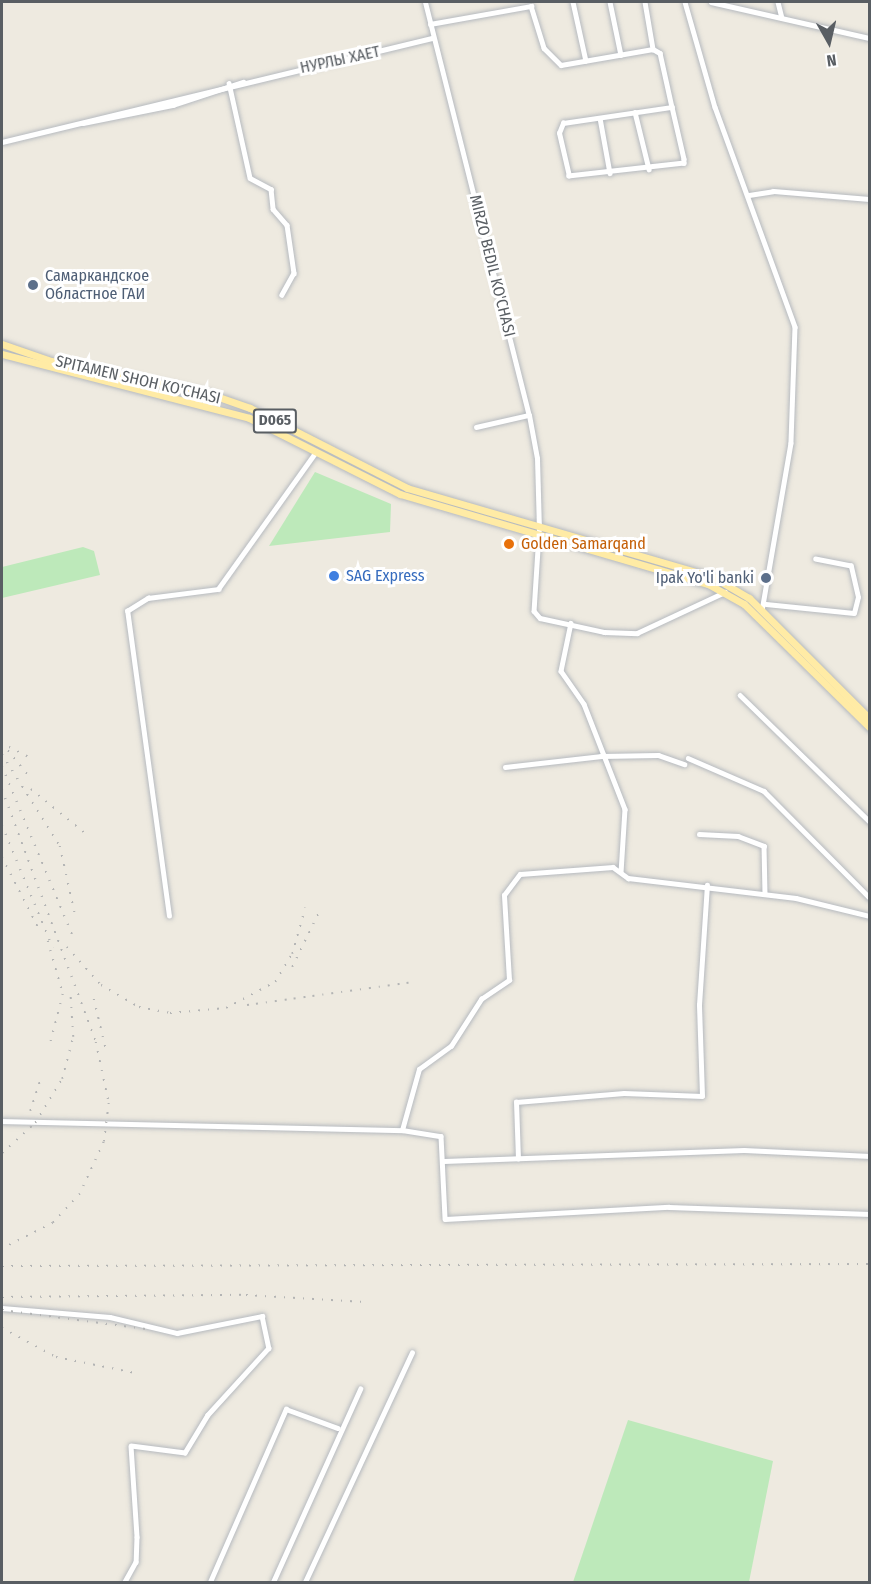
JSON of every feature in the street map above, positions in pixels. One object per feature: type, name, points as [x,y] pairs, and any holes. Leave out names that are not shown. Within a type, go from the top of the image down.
[{"type":"main road","name":"SPITAMEN SHOH KO'CHASI","points":[[2,344],[51,361],[210,394],[250,408],[406,488],[539,526]]},
{"type":"main road","name":"SPITAMEN SHOH KO'CHASI","points":[[2,354],[229,411],[400,494],[539,534]]},
{"type":"main road","name":"D065","points":[[539,526],[706,574],[764,608],[870,719]]},
{"type":"main road","name":"D065","points":[[539,534],[681,574],[725,592],[757,618],[870,728]]},
{"type":"street","name":"MIRZO BEDIL KO'CHASI","points":[[425,2],[529,415],[539,534]]},
{"type":"street","points":[[573,2],[586,61]]},
{"type":"street","points":[[610,2],[621,55]]},
{"type":"street","points":[[645,2],[653,49]]},
{"type":"street","points":[[685,2],[715,107],[749,195],[795,327],[791,443],[764,608],[757,618]]},
{"type":"street","points":[[711,2],[870,38]]},
{"type":"street","points":[[778,2],[782,18]]},
{"type":"street","points":[[430,24],[530,4],[544,48],[561,65],[653,49],[660,53],[672,106],[684,163],[649,170],[571,179],[559,133],[563,123],[672,106]]},
{"type":"street","name":"НУРЛЫ ХАЕТ","points":[[2,142],[247,80],[433,38]]},
{"type":"street","points":[[230,86],[250,178],[271,189],[273,209],[287,225],[294,273],[282,296]]},
{"type":"street","points":[[635,112],[649,170]]},
{"type":"street","points":[[600,118],[610,173]]},
{"type":"street","points":[[749,195],[772,191],[870,199]]},
{"type":"street","points":[[476,427],[529,415]]},
{"type":"street","points":[[169,916],[127,611],[148,598],[218,589],[315,453]]},
{"type":"street","points":[[539,534],[534,614],[604,632],[637,633],[725,592]]},
{"type":"street","points":[[764,608],[854,613],[858,597],[851,566],[816,559]]},
{"type":"street","points":[[571,623],[561,671],[584,704],[601,756],[625,809],[621,872]]},
{"type":"street","points":[[740,695],[870,822]]},
{"type":"street","points":[[505,767],[601,756],[658,756],[684,764]]},
{"type":"street","points":[[688,758],[764,791],[870,898]]},
{"type":"street","points":[[699,834],[738,836],[764,846],[765,894]]},
{"type":"street","points":[[402,1130],[419,1069],[451,1046],[481,999],[509,980],[504,895],[512,879],[565,869],[613,867],[628,878],[707,885],[765,894],[870,916]]},
{"type":"street","points":[[518,1159],[516,1102],[624,1093],[702,1096],[699,1005],[707,885]]},
{"type":"street","points":[[2,1121],[402,1130],[441,1136],[445,1219],[669,1207],[870,1214]]},
{"type":"street","points":[[444,1161],[744,1150],[870,1156]]},
{"type":"street","points":[[2,1308],[110,1317],[177,1333],[262,1316],[269,1348],[208,1415],[185,1453],[131,1446],[137,1545],[136,1562],[124,1582]]},
{"type":"street","points":[[305,1582],[412,1353]]},
{"type":"street","points":[[273,1582],[338,1428],[360,1389]]},
{"type":"street","points":[[210,1582],[286,1409],[338,1428]]},
{"type":"green space","points":[[315,472],[391,504],[390,532],[269,546]]},
{"type":"green space","points":[[83,547],[94,551],[100,575],[2,598],[2,567]]},
{"type":"green space","points":[[628,1420],[773,1461],[749,1582],[573,1582]]},
{"type":"railway","points":[[2,743],[28,775]]},
{"type":"railway","points":[[9,747],[33,759]]},
{"type":"railway","points":[[2,754],[60,846],[75,914]]},
{"type":"railway","points":[[2,766],[74,939]]},
{"type":"railway","points":[[2,789],[96,1042],[109,1103],[104,1142],[80,1194],[53,1223],[2,1249]]},
{"type":"railway","points":[[31,789],[85,833]]},
{"type":"railway","points":[[2,825],[53,948]]},
{"type":"railway","points":[[2,857],[38,927]]},
{"type":"railway","points":[[67,947],[101,985],[139,1007],[170,1013],[226,1008],[275,982],[292,954],[305,908]]},
{"type":"railway","points":[[292,967],[319,912]]},
{"type":"railway","points":[[48,941],[63,994],[50,1045]]},
{"type":"railway","points":[[247,1005],[413,982]]},
{"type":"railway","points":[[2,1153],[35,1123],[62,1079],[73,1037],[70,990]]},
{"type":"railway","points":[[94,999],[106,1049]]},
{"type":"railway","points":[[30,1111],[41,1078]]},
{"type":"railway","points":[[2,1266],[870,1264]]},
{"type":"railway","points":[[2,1297],[246,1295],[365,1302]]},
{"type":"railway","points":[[2,1310],[146,1329]]},
{"type":"railway","points":[[2,1328],[56,1357],[135,1373]]},
{"type":"place","name":"Самаркандское Областное ГАИ","points":[[33,285]]},
{"type":"place","name":"Golden Samarqand","points":[[509,544]]},
{"type":"place","name":"SAG Express","points":[[334,576]]},
{"type":"place","name":"Ipak Yo'li banki","points":[[766,578]]}]
